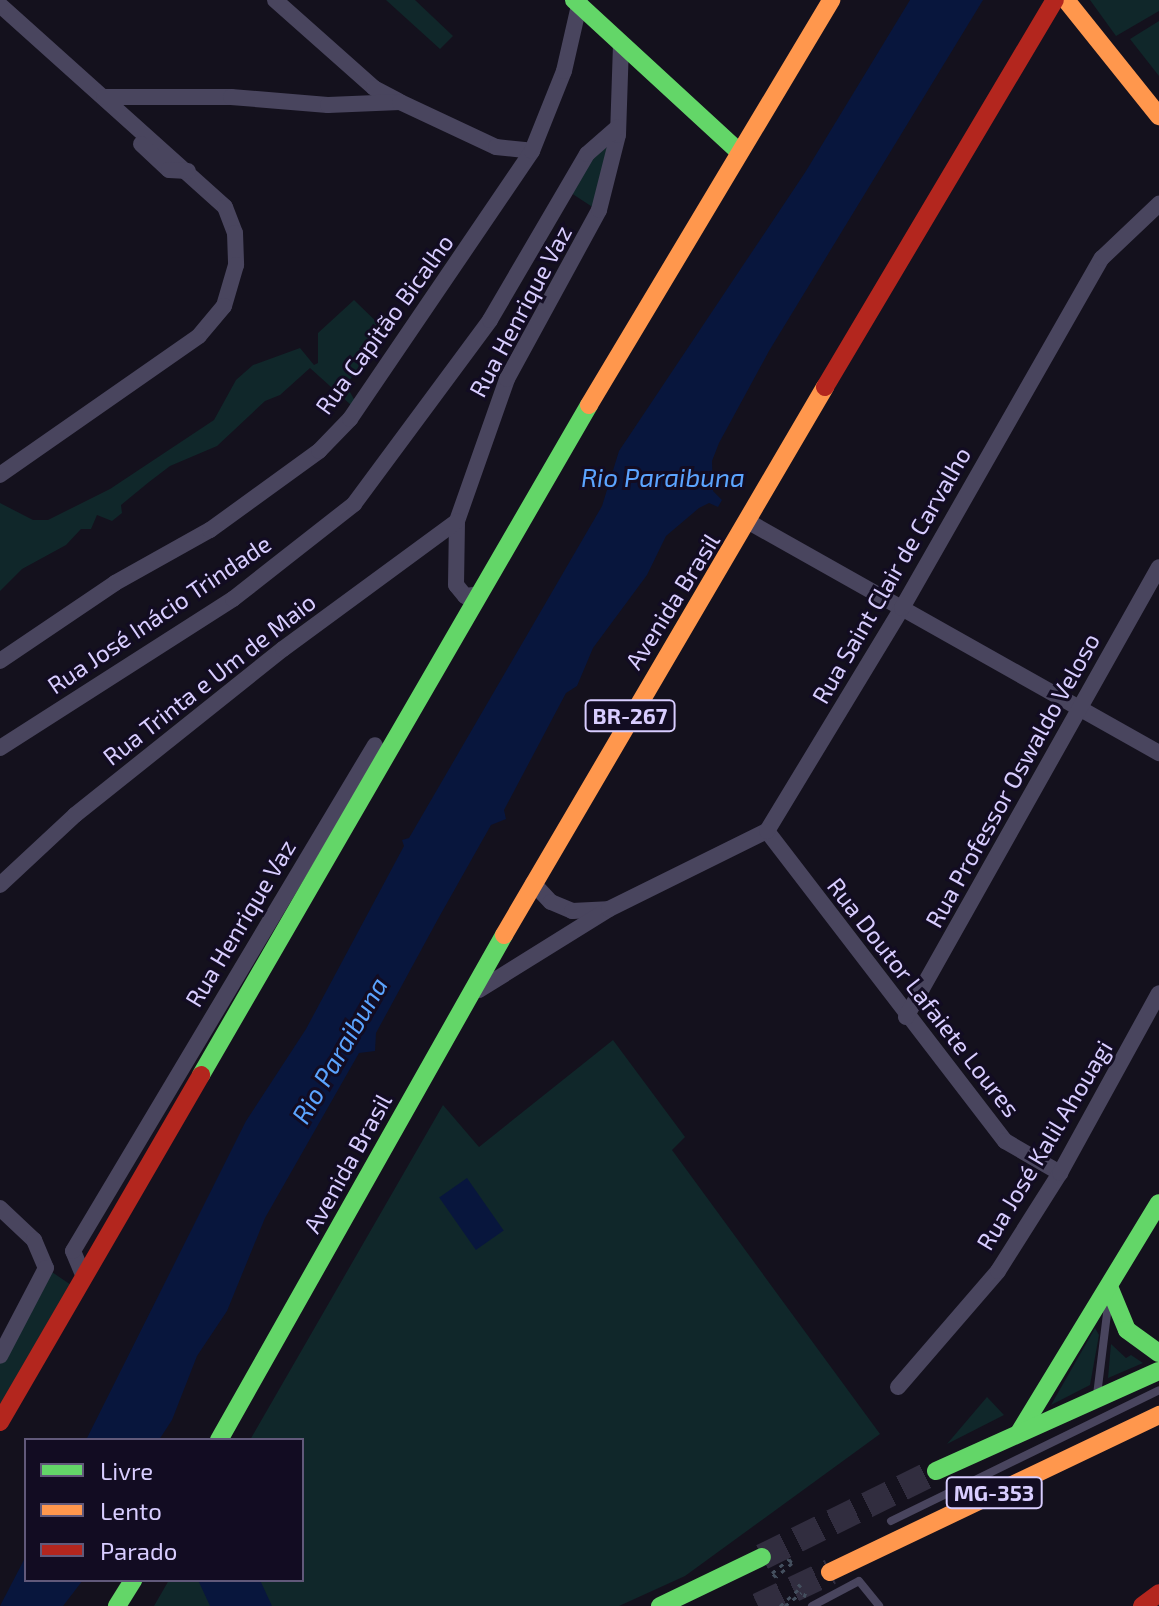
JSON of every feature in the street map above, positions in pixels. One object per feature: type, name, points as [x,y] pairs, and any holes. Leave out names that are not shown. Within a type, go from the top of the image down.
[{"type":"main road","points":[[0,1422],[485,592],[737,150],[831,0]]},
{"type":"main road","name":"Avenida Brasil","points":[[220,1438],[533,883],[1055,0]]},
{"type":"main road","points":[[1066,0],[1159,116]]},
{"type":"main road","points":[[579,3],[737,150]]},
{"type":"main road","points":[[1019,1433],[1110,1289],[1159,1203]]},
{"type":"main road","points":[[1110,1289],[1118,1319],[1159,1353]]},
{"type":"main road","points":[[936,1471],[1159,1371]]},
{"type":"main road","name":"MG-353","points":[[830,1572],[1159,1415]]},
{"type":"main road","points":[[660,1606],[762,1557]]},
{"type":"main road","points":[[117,1606],[132,1582]]},
{"type":"main road","points":[[1142,1606],[1159,1593]]},
{"type":"street","points":[[275,0],[374,88],[496,147],[532,151]]},
{"type":"street","name":"Rua Capitão Bicalho","points":[[0,661],[115,583],[210,530],[319,451],[350,419],[532,151],[579,3]]},
{"type":"street","points":[[0,5],[104,97],[113,119],[169,170],[188,171],[225,207],[235,233],[236,265],[224,306],[199,336],[0,475]]},
{"type":"street","name":"Rua Henrique Vaz","points":[[84,1277],[73,1251],[465,596],[456,585],[452,553],[457,521],[507,379],[599,210],[618,127],[621,43]]},
{"type":"street","points":[[104,97],[231,97],[328,105],[400,102]]},
{"type":"street","name":"Rua José Inácio Trindade","points":[[0,748],[233,599],[354,504],[490,320],[587,154],[618,127]]},
{"type":"street","name":"Rua Saint Clair de Carvalho","points":[[767,831],[902,608],[1102,258],[1159,204]]},
{"type":"street","name":"Rua Trinta e Um de Maio","points":[[0,885],[75,815],[258,668],[457,521]]},
{"type":"street","points":[[749,522],[1159,753]]},
{"type":"street","name":"Rua Professor Oswaldo Veloso","points":[[906,1017],[1159,567]]},
{"type":"street","points":[[465,596],[485,592]]},
{"type":"street","points":[[467,997],[609,909],[767,831]]},
{"type":"street","name":"Rua Doutor Lafaiete Loures","points":[[767,831],[906,1017],[1005,1141],[1060,1173]]},
{"type":"street","points":[[533,883],[551,902],[572,911],[609,909]]},
{"type":"street","name":"Rua José Kalil Ahouagi","points":[[898,1387],[998,1271],[1060,1173],[1159,993]]},
{"type":"street","points":[[0,1208],[43,1254],[42,1285],[0,1356]]},
{"type":"lane","points":[[1077,1430],[1097,1397],[1110,1289]]},
{"type":"lane","points":[[891,1521],[1159,1390]]},
{"type":"lane","points":[[812,1606],[859,1581],[879,1606]]},
{"type":"path","points":[[783,1606],[801,1587],[796,1582]]},
{"type":"path","points":[[783,1606],[801,1593]]},
{"type":"green space","points":[[386,0],[415,0],[453,36],[440,49]]},
{"type":"green space","points":[[1090,0],[1159,0],[1159,11],[1116,36]]},
{"type":"green space","points":[[1159,21],[1159,76],[1130,39]]},
{"type":"green space","points":[[615,133],[594,208],[568,191],[595,148]]},
{"type":"green space","points":[[354,300],[386,331],[346,385],[355,401],[351,405],[310,368],[280,395],[265,401],[217,446],[170,466],[121,505],[122,513],[112,521],[97,515],[91,529],[81,529],[66,545],[22,569],[0,591],[0,503],[33,520],[48,520],[110,489],[214,420],[236,380],[253,365],[300,348],[314,365],[318,363],[318,333]]},
{"type":"green space","points":[[613,1040],[685,1137],[672,1150],[880,1434],[685,1576],[619,1606],[154,1606],[168,1582],[304,1582],[304,1438],[251,1438],[443,1105],[479,1147]]},
{"type":"green space","points":[[46,1268],[77,1289],[0,1423],[0,1356]]},
{"type":"green space","points":[[1095,1328],[1099,1335],[1090,1385],[1051,1405]]},
{"type":"green space","points":[[1111,1344],[1126,1358],[1131,1355],[1143,1363],[1108,1378]]},
{"type":"green space","points":[[987,1397],[1004,1415],[947,1444]]},
{"type":"water","name":"Rio Paraibuna","points":[[910,0],[983,0],[769,351],[719,443],[712,461],[713,491],[722,500],[718,507],[709,503],[699,508],[666,536],[647,575],[593,648],[577,686],[566,693],[504,810],[506,819],[491,825],[376,1033],[375,1051],[359,1053],[265,1218],[227,1311],[197,1356],[172,1420],[160,1438],[87,1438],[246,1121],[306,1029],[404,846],[402,840],[409,838],[602,506],[619,451],[806,171]]},
{"type":"water","points":[[467,1178],[504,1230],[476,1250],[439,1198]]},
{"type":"water","points":[[24,1560],[24,1582],[81,1582],[63,1606],[0,1606]]},
{"type":"water","points":[[199,1582],[261,1582],[272,1606],[210,1606]]},
{"type":"tunnel","points":[[762,1557],[936,1471]]},
{"type":"tunnel","points":[[758,1606],[830,1572]]},
{"type":"traffic: fast","points":[[574,0],[737,150]]},
{"type":"traffic: fast","points":[[201,1075],[589,405]]},
{"type":"traffic: fast","points":[[220,1438],[504,935]]},
{"type":"traffic: fast","points":[[1019,1433],[1159,1203]]},
{"type":"traffic: fast","points":[[1110,1289],[1127,1330],[1159,1353]]},
{"type":"traffic: fast","points":[[936,1471],[1159,1371]]},
{"type":"traffic: fast","points":[[660,1606],[762,1557]]},
{"type":"traffic: fast","points":[[117,1606],[132,1582]]},
{"type":"traffic: slow","points":[[589,405],[831,0]]},
{"type":"traffic: slow","points":[[1066,0],[1159,116]]},
{"type":"traffic: slow","points":[[504,935],[825,387]]},
{"type":"traffic: slow","points":[[830,1572],[1159,1415]]},
{"type":"traffic: jam","points":[[825,387],[1055,0]]},
{"type":"traffic: jam","points":[[0,1422],[201,1075]]},
{"type":"traffic: jam","points":[[1142,1606],[1159,1593]]}]
